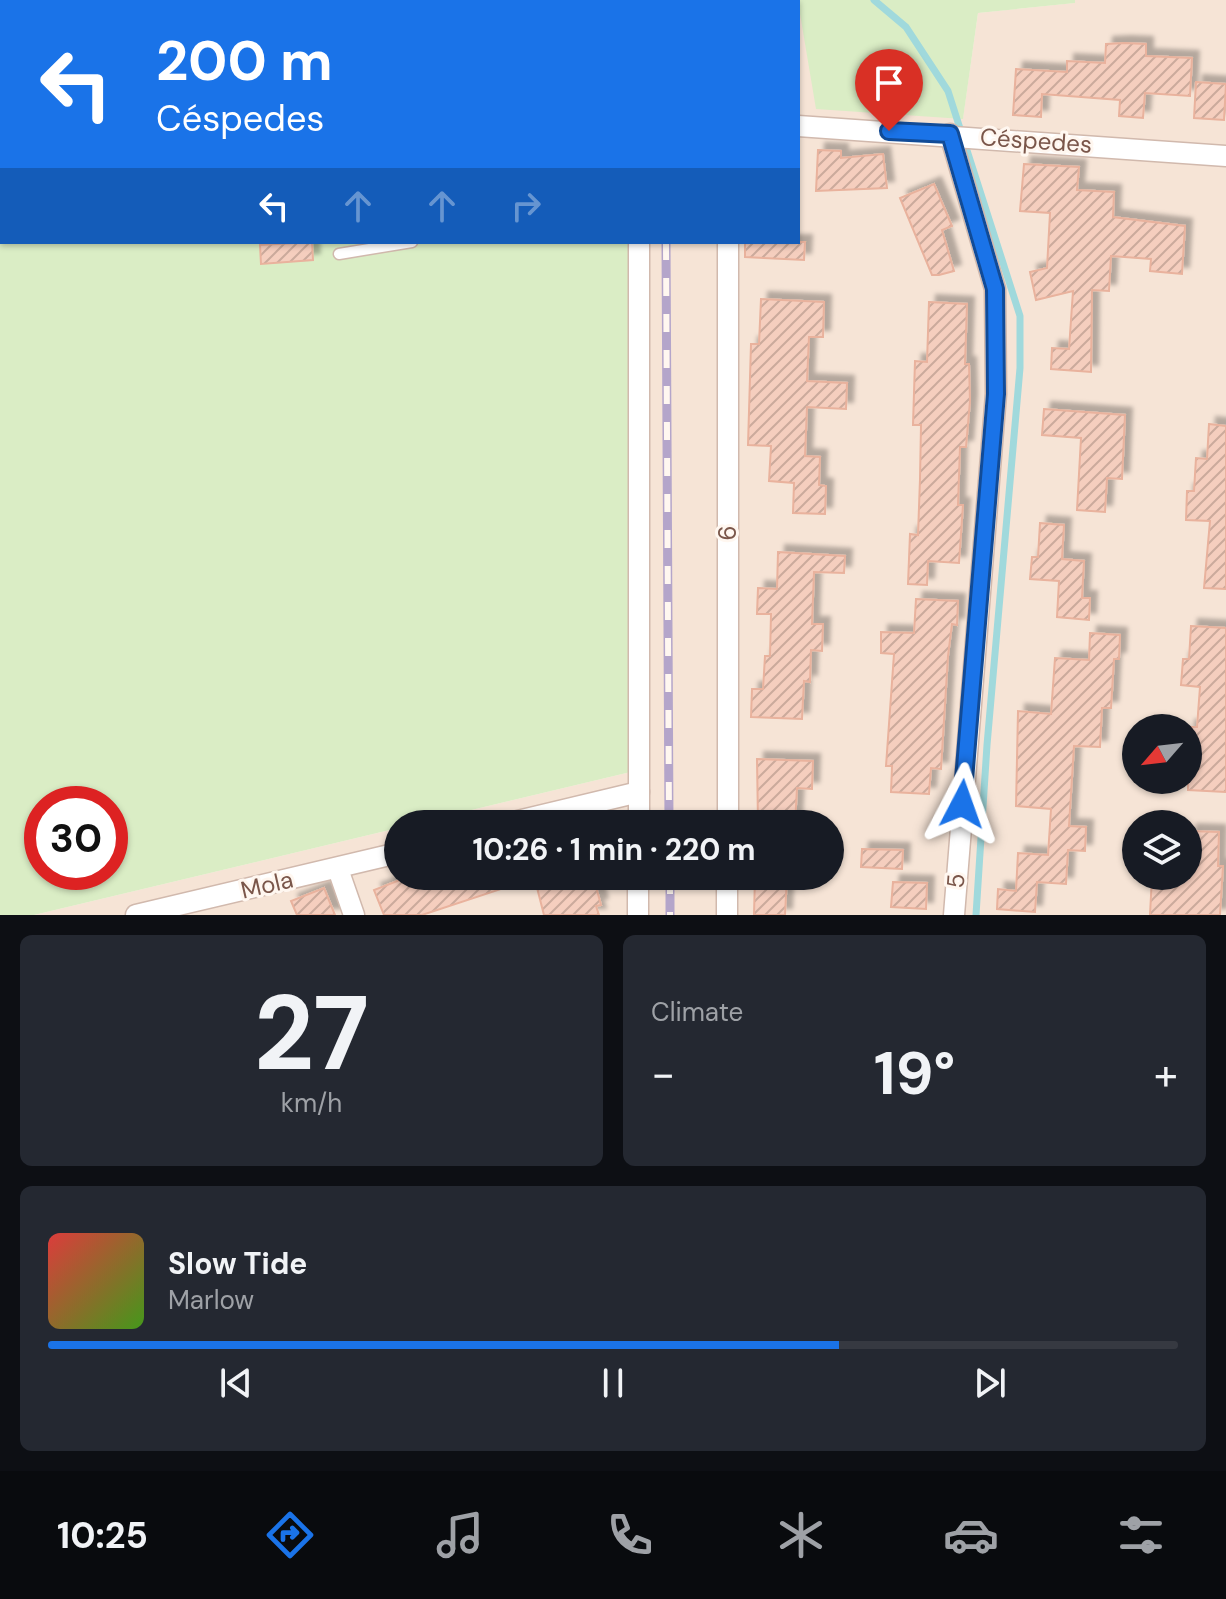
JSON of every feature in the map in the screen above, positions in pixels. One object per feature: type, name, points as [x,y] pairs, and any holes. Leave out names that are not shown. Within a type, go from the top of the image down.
[{"type":"street","name":"Céspedes","points":[[800,126],[951,134],[1226,156]]},
{"type":"street","name":"5","points":[[951,134],[995,289],[996,394],[954,915]]},
{"type":"street","points":[[639,244],[639,810]]},
{"type":"street","name":"6","points":[[728,244],[728,810]]},
{"type":"street","points":[[564,810],[639,792]]},
{"type":"street","name":"Mola","points":[[145,914],[384,857]]},
{"type":"street","points":[[338,869],[354,915]]},
{"type":"street","points":[[638,890],[638,915]]},
{"type":"street","points":[[727,890],[727,915]]},
{"type":"lane","points":[[339,254],[400,244]]},
{"type":"shaded area","points":[[1075,0],[1226,0],[1226,915],[34,915],[384,831],[384,890],[844,890],[844,810],[472,810],[639,770],[638,244],[800,244],[800,9],[963,118],[978,13],[1074,3]]},
{"type":"green space","points":[[800,0],[1075,0],[1075,3],[978,13],[963,119],[816,109]]},
{"type":"green space","points":[[0,244],[638,244],[639,770],[472,810],[384,810],[384,831],[34,915],[0,915]]},
{"type":"building","points":[[1106,44],[1146,44],[1146,56],[1192,58],[1190,96],[1145,93],[1143,118],[1119,116],[1120,100],[1042,94],[1041,117],[1013,115],[1016,69],[1067,72],[1067,61],[1105,63]]},
{"type":"building","points":[[1196,82],[1226,84],[1224,120],[1194,118]]},
{"type":"building","points":[[818,150],[841,151],[841,158],[883,154],[887,188],[816,191]]},
{"type":"building","points":[[1024,164],[1079,167],[1077,190],[1114,192],[1113,217],[1185,226],[1182,274],[1150,271],[1151,259],[1111,256],[1109,291],[1092,290],[1091,372],[1051,369],[1052,348],[1069,349],[1073,291],[1036,300],[1030,272],[1047,268],[1050,213],[1020,211]]},
{"type":"building","points":[[934,184],[952,226],[942,230],[954,271],[939,275],[932,275],[900,198]]},
{"type":"building","points":[[805,242],[804,260],[745,257],[745,244]]},
{"type":"building","points":[[312,244],[313,260],[261,264],[260,245]]},
{"type":"building","points":[[761,299],[824,302],[823,337],[809,337],[807,381],[847,383],[846,409],[807,407],[805,456],[820,457],[819,485],[826,486],[825,514],[793,513],[794,483],[769,481],[771,446],[748,445],[751,344],[759,344]]},
{"type":"building","points":[[929,302],[967,304],[965,364],[969,364],[970,401],[966,447],[960,447],[958,505],[963,505],[959,563],[928,561],[927,585],[908,584],[910,534],[918,535],[920,479],[921,425],[913,425],[915,361],[927,362]]},
{"type":"building","points":[[1044,409],[1125,415],[1122,479],[1107,478],[1105,512],[1077,510],[1081,438],[1042,435]]},
{"type":"building","points":[[1209,424],[1226,426],[1226,589],[1204,588],[1210,521],[1186,520],[1187,491],[1194,491],[1196,458],[1207,459]]},
{"type":"building","points":[[1040,523],[1064,525],[1062,559],[1084,561],[1082,598],[1090,598],[1089,620],[1057,617],[1059,581],[1030,579],[1032,557],[1038,557]]},
{"type":"building","points":[[778,552],[845,556],[844,573],[814,572],[812,624],[823,624],[822,651],[811,650],[810,682],[804,681],[802,719],[751,717],[752,689],[763,689],[765,656],[770,656],[771,614],[757,614],[758,588],[777,589]]},
{"type":"building","points":[[916,599],[958,601],[957,625],[952,624],[948,656],[941,769],[931,768],[929,794],[891,792],[892,766],[886,766],[894,654],[881,653],[881,632],[914,633]]},
{"type":"building","points":[[1191,626],[1226,628],[1226,792],[1202,791],[1202,714],[1198,714],[1200,687],[1181,685],[1183,659],[1189,659]]},
{"type":"building","points":[[1090,633],[1120,635],[1119,659],[1114,659],[1111,708],[1102,708],[1100,747],[1074,746],[1069,826],[1086,827],[1085,851],[1068,850],[1066,884],[1037,882],[1035,912],[997,909],[998,889],[1016,891],[1018,853],[1048,855],[1051,809],[1016,806],[1018,711],[1051,714],[1055,658],[1089,660]]},
{"type":"building","points":[[757,759],[813,761],[812,789],[797,788],[796,810],[758,810]]},
{"type":"building","points":[[1202,831],[1219,832],[1218,866],[1223,866],[1220,915],[1150,915],[1151,890],[1202,890]]},
{"type":"building","points":[[862,849],[903,850],[902,869],[861,867]]},
{"type":"building","points":[[893,882],[927,883],[926,909],[891,907]]},
{"type":"building","points":[[384,886],[384,890],[498,890],[422,915],[384,915],[374,890]]},
{"type":"building","points":[[324,888],[335,915],[297,915],[291,901]]},
{"type":"building","points":[[538,890],[597,890],[601,905],[596,906],[599,915],[544,915]]},
{"type":"building","points":[[755,890],[786,890],[785,915],[754,915]]},
{"type":"waterway","points":[[874,0],[906,27],[948,91],[1020,316],[1020,368],[987,745],[976,915]]},
{"type":"railway","points":[[666,244],[669,810]]},
{"type":"railway","points":[[670,890],[670,915]]},
{"type":"route","points":[[889,131],[950,134],[995,289],[996,394],[962,804]]}]
